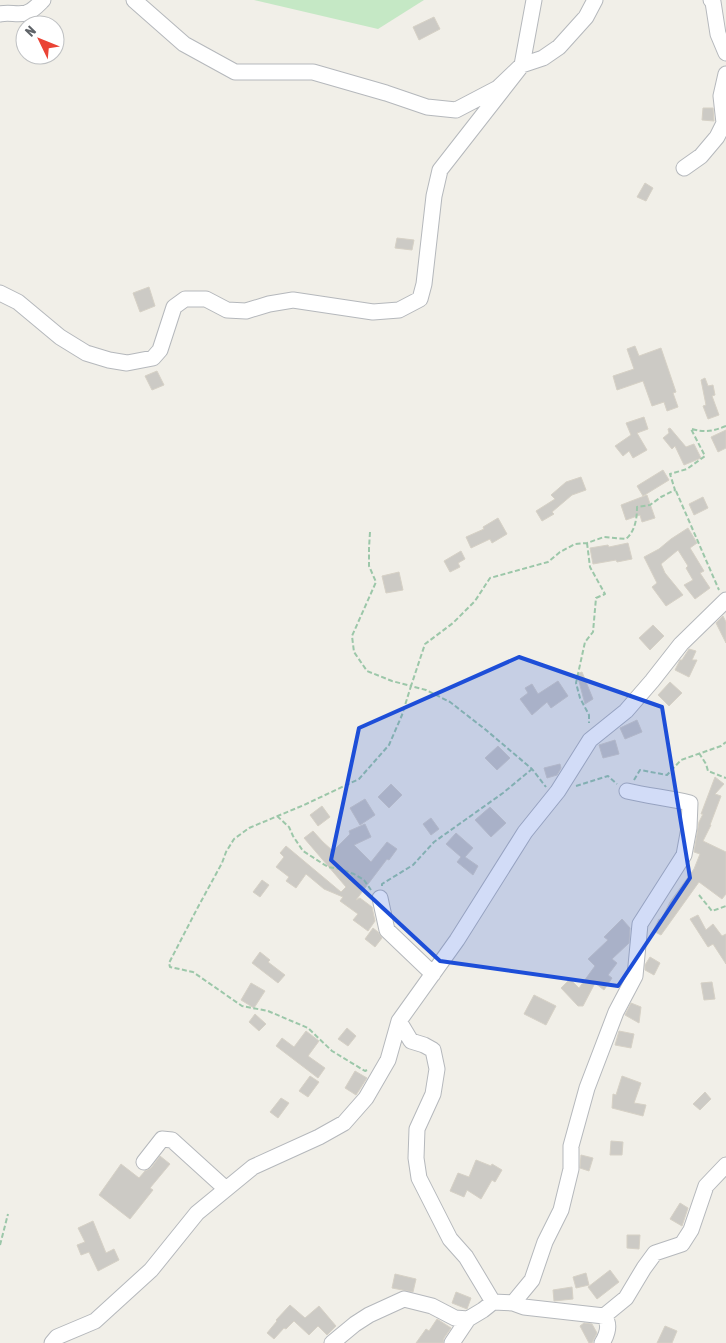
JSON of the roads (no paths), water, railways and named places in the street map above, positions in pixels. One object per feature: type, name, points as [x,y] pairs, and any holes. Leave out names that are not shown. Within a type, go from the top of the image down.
[{"type":"street","points":[[0,14],[6,12],[25,13],[36,8],[43,0]]},
{"type":"street","points":[[134,0],[184,44],[235,72],[313,72],[428,107],[456,110],[498,88],[522,65],[543,58],[559,47],[586,17],[595,0]]},
{"type":"street","points":[[0,293],[18,302],[60,337],[86,353],[127,363],[153,358],[160,350],[174,307],[185,299],[206,299],[227,310],[246,311],[269,304],[293,300],[372,312],[399,310],[420,299],[424,284],[434,196],[440,170],[522,65],[534,0]]},
{"type":"street","points":[[711,0],[713,2],[718,34],[726,53]]},
{"type":"street","points":[[684,168],[701,156],[717,138],[724,123],[721,96],[726,74]]},
{"type":"street","points":[[52,1343],[57,1337],[95,1321],[151,1270],[197,1213],[253,1167],[319,1137],[344,1123],[366,1098],[388,1060],[399,1021],[458,940],[525,832],[558,791],[590,740],[626,710],[681,644],[725,601]]},
{"type":"street","points":[[513,1303],[532,1280],[545,1242],[561,1210],[571,1169],[571,1146],[588,1088],[616,1012],[634,976],[640,924],[684,855],[689,828],[690,803],[627,791]]},
{"type":"street","points":[[380,898],[388,930],[433,974]]},
{"type":"street","points":[[399,1021],[411,1041],[433,1050],[437,1069],[433,1094],[417,1129],[416,1158],[419,1178],[450,1239],[466,1257],[493,1302]]},
{"type":"street","points":[[144,1162],[162,1139],[172,1140],[226,1189]]},
{"type":"street","points":[[452,1343],[468,1319],[493,1302],[513,1303],[524,1307],[604,1316],[626,1298],[655,1253],[682,1244],[691,1230],[706,1186],[726,1165]]},
{"type":"street","points":[[332,1343],[369,1315],[404,1299],[432,1306],[455,1318],[468,1319]]},
{"type":"street","points":[[602,1343],[608,1334],[607,1320],[604,1316]]}]
